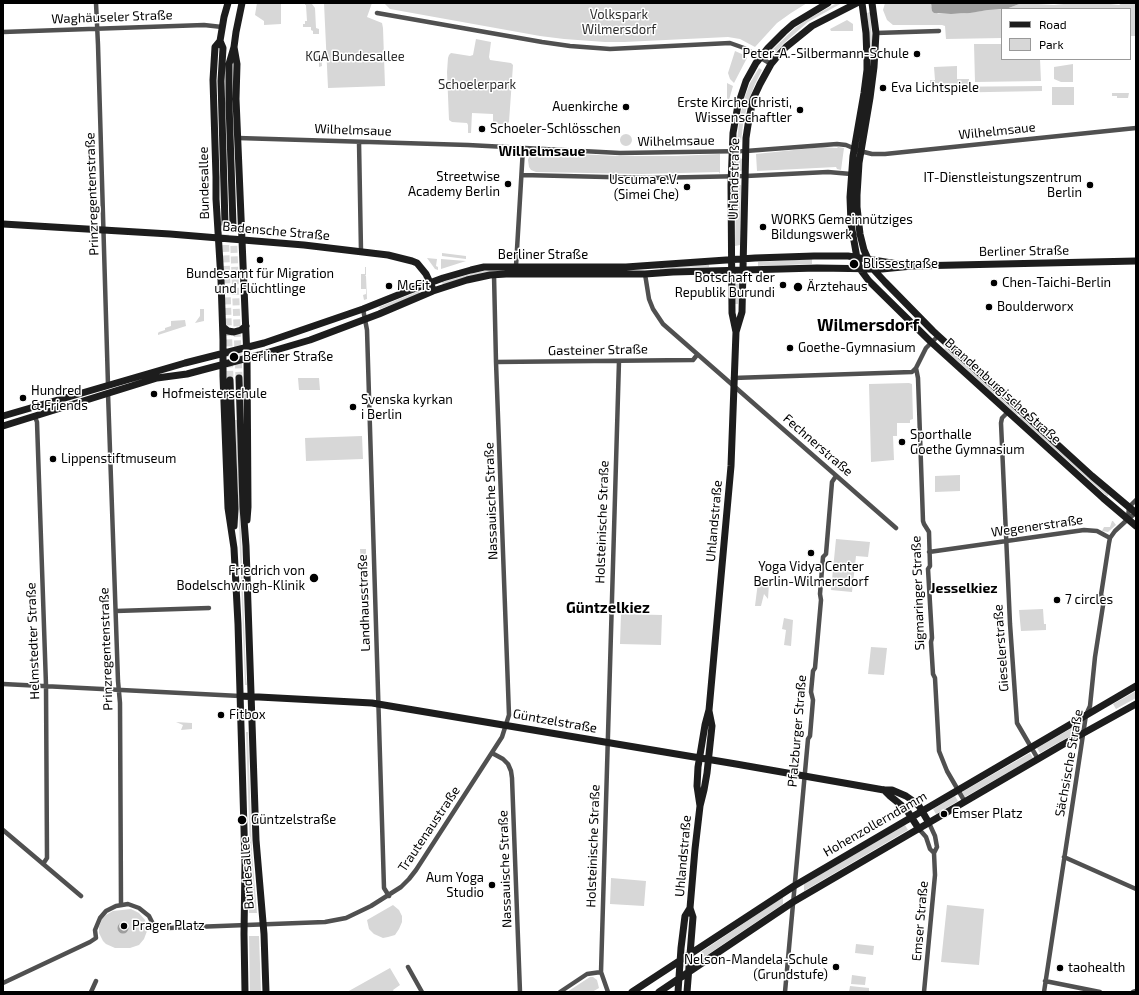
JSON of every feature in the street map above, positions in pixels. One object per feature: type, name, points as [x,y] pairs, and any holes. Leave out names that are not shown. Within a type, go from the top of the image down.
[{"type":"main road","name":"Bundesallee","points":[[226,224],[221,88],[223,48],[220,41],[228,3]]},
{"type":"main road","name":"Bundesallee","points":[[233,225],[228,79],[229,64],[234,47],[242,3]]},
{"type":"main road","name":"Uhlandstraße","points":[[736,332],[732,313],[731,176],[733,133],[738,105],[746,81],[768,48],[784,32],[804,16],[828,3]]},
{"type":"main road","name":"Uhlandstraße","points":[[700,806],[697,786],[699,758],[709,710],[731,466],[736,332],[742,312],[744,270],[746,151],[748,125],[753,99],[771,64],[786,47],[821,21],[857,3]]},
{"type":"main road","points":[[862,3],[866,33],[867,70],[857,150],[857,208],[862,240],[868,259]]},
{"type":"main road","points":[[860,269],[851,218],[851,174],[871,91],[874,67],[876,33],[872,3]]},
{"type":"main road","name":"Bundesallee","points":[[220,41],[215,47],[213,80],[216,199],[223,327],[228,508],[234,548]]},
{"type":"main road","name":"Bundesallee","points":[[234,47],[237,64],[236,99],[247,358],[248,507],[246,546]]},
{"type":"main road","name":"Badensche Straße","points":[[3,224],[218,238],[388,254],[412,261],[421,267],[427,276],[433,291]]},
{"type":"main road","name":"Berliner Straße","points":[[3,416],[108,385],[268,341],[363,310],[430,283],[463,272],[482,268],[516,266],[626,267],[814,256],[868,259],[912,266]]},
{"type":"main road","name":"Brandenburgische Straße","points":[[868,259],[873,269],[899,298],[938,336],[1092,476],[1136,513]]},
{"type":"main road","name":"Berliner Straße","points":[[3,426],[157,378],[188,373],[310,340],[420,298],[433,291],[467,280],[494,275],[645,274],[817,268],[892,269],[912,266],[1136,261]]},
{"type":"main road","name":"Brandenburgische Straße","points":[[860,269],[869,281],[931,342],[1104,499],[1136,526]]},
{"type":"main road","points":[[223,327],[228,331],[234,332],[241,330],[246,326]]},
{"type":"main road","name":"Bundesallee","points":[[239,378],[243,507],[252,697],[256,840],[263,924],[266,992]]},
{"type":"main road","name":"Bundesallee","points":[[230,380],[235,509],[234,548],[245,863],[245,992]]},
{"type":"main road","name":"Hohenzollerndamm","points":[[632,992],[794,886],[911,816],[1136,686]]},
{"type":"main road","name":"Güntzelstraße","points":[[240,696],[378,704],[709,759],[884,790],[892,790],[906,796],[916,803],[929,823]]},
{"type":"main road","name":"Hohenzollerndamm","points":[[659,992],[793,902],[1038,759],[1136,704]]},
{"type":"main road","name":"Uhlandstraße","points":[[687,992],[693,917],[690,908],[700,806],[709,759],[712,726],[709,710]]},
{"type":"main road","points":[[241,729],[252,729]]},
{"type":"main road","points":[[884,790],[903,806],[919,829]]},
{"type":"main road","name":"Uhlandstraße","points":[[678,992],[685,916],[690,908]]},
{"type":"street","name":"Prinzregentenstraße","points":[[96,3],[108,385]]},
{"type":"street","points":[[378,13],[576,47],[610,49],[728,43],[744,48],[771,64]]},
{"type":"street","name":"Waghäuseler Straße","points":[[3,32],[204,25],[222,26]]},
{"type":"street","points":[[876,33],[939,31]]},
{"type":"street","name":"Wilhelmsaue","points":[[238,138],[523,148],[617,153],[746,151],[837,144],[846,145],[869,154],[886,154],[1136,128]]},
{"type":"street","points":[[359,142],[360,251]]},
{"type":"street","points":[[516,266],[523,148]]},
{"type":"street","points":[[522,175],[648,178],[746,176],[828,172],[851,174]]},
{"type":"street","name":"Fechnerstraße","points":[[645,274],[649,299],[653,309],[663,324],[896,528]]},
{"type":"street","name":"Nassauische Straße","points":[[494,275],[509,696],[509,716],[507,725]]},
{"type":"street","name":"Landhausstraße","points":[[363,310],[365,319],[372,493],[384,888],[389,896]]},
{"type":"street","points":[[725,378],[912,372],[916,368],[926,348],[938,336]]},
{"type":"street","name":"Gasteiner Straße","points":[[496,362],[693,360],[697,355]]},
{"type":"street","name":"Holsteinische Straße","points":[[600,972],[619,361]]},
{"type":"street","name":"Sigmaringer Straße","points":[[916,368],[918,378],[923,521],[929,532],[930,566],[928,569],[932,634],[931,642],[933,674],[935,678],[939,751],[947,771],[965,802]]},
{"type":"street","name":"Prinzregentenstraße","points":[[108,393],[119,690],[121,904]]},
{"type":"street","name":"Gieselerstraße","points":[[1008,412],[1002,418],[1001,423],[1010,629],[1018,723],[1038,759]]},
{"type":"street","name":"Helmstedter Straße","points":[[35,416],[37,422],[46,686],[47,858],[43,864]]},
{"type":"street","name":"Pfalzburger Straße","points":[[785,992],[808,740],[810,736],[813,703],[811,692],[813,670],[815,668],[823,557],[826,554],[832,482],[836,476]]},
{"type":"street","points":[[1128,519],[1129,508],[1136,500]]},
{"type":"street","points":[[1110,538],[1128,519],[1136,513]]},
{"type":"street","name":"Wegenerstraße","points":[[929,552],[1084,530],[1097,531],[1110,538]]},
{"type":"street","name":"Sächsische Straße","points":[[1044,992],[1086,715],[1090,706],[1095,657],[1104,599],[1101,595],[1110,538]]},
{"type":"street","points":[[116,611],[209,608]]},
{"type":"street","name":"Güntzelstraße","points":[[3,684],[240,696]]},
{"type":"street","name":"Trautenaustraße","points":[[121,904],[128,904],[141,909],[149,916],[153,924],[168,928],[318,923],[339,920],[351,916],[389,896],[403,885],[416,870],[492,753],[502,737],[507,725]]},
{"type":"street","name":"Nassauische Straße","points":[[492,753],[503,759],[508,764],[512,778],[520,992]]},
{"type":"street","name":"Emser Straße","points":[[924,992],[935,875],[934,853],[937,847],[936,839],[929,823]]},
{"type":"street","name":"Emser Straße","points":[[919,829],[926,837],[930,849],[934,853]]},
{"type":"street","points":[[3,830],[81,896]]},
{"type":"street","points":[[1064,857],[1136,889]]},
{"type":"street","points":[[3,983],[77,950],[96,938],[95,930],[100,918],[108,910],[121,904]]},
{"type":"street","points":[[408,967],[422,992]]},
{"type":"street","points":[[560,992],[587,974],[600,972],[608,992]]},
{"type":"street","points":[[1045,980],[1100,992]]},
{"type":"street","points":[[91,992],[96,981]]},
{"type":"green space","points":[[257,3],[281,3],[281,24],[264,25],[264,21],[255,15]]},
{"type":"green space","points":[[305,3],[312,4],[315,8],[316,28],[319,29],[319,34],[313,34],[311,27],[303,27],[305,21],[307,21]]},
{"type":"green space","name":"KGA Bundesallee","points":[[324,3],[372,3],[367,17],[382,23],[385,86],[328,88]]},
{"type":"green space","name":"Volkspark Wilmersdorf","points":[[384,3],[807,3],[777,23],[755,47],[740,39],[728,37],[624,42],[564,39],[390,9]]},
{"type":"green space","points":[[837,3],[842,3],[808,22],[783,44],[770,59],[767,58],[773,49],[795,28]]},
{"type":"green space","points":[[885,3],[931,3],[931,6],[938,14],[960,14],[988,10],[1001,10],[1001,38],[946,39],[945,26],[893,25],[887,20],[883,10]]},
{"type":"green space","points":[[1022,3],[1054,5],[1073,3],[1102,3],[1119,5],[1122,3],[1136,3],[1135,36],[1131,36],[1131,8],[1009,8]]},
{"type":"green space","points":[[870,12],[872,66],[865,102],[869,30],[867,13]]},
{"type":"green space","points":[[847,20],[853,24],[853,31],[831,31],[830,29]]},
{"type":"green space","name":"Schoelerpark","points":[[476,39],[491,42],[490,60],[511,63],[513,65],[509,122],[507,124],[493,124],[493,114],[472,113],[471,133],[468,133],[467,123],[452,122],[449,120],[447,72],[448,58],[451,53],[470,56],[473,55]]},
{"type":"green space","points":[[974,44],[1001,44],[1001,60],[1040,60],[1041,81],[975,82]]},
{"type":"green space","points":[[314,50],[319,50],[319,54],[321,54],[322,66],[319,67],[319,60],[309,60],[309,54],[314,54]]},
{"type":"green space","points":[[735,51],[747,58],[734,83],[730,79],[728,73]]},
{"type":"green space","points":[[1073,64],[1073,82],[1061,82],[1054,79],[1054,67]]},
{"type":"green space","points":[[957,66],[957,79],[969,79],[969,84],[930,83],[930,80],[935,80],[934,67]]},
{"type":"green space","points":[[759,68],[762,70],[748,102],[741,142],[737,142],[743,102],[750,83]]},
{"type":"green space","points":[[727,83],[733,86],[727,107]]},
{"type":"green space","points":[[1042,86],[1042,91],[937,93],[937,87]]},
{"type":"green space","points":[[1052,87],[1074,87],[1074,105],[1052,105]]},
{"type":"green space","points":[[1112,93],[1129,93],[1128,98],[1117,98],[1117,96],[1112,96]]},
{"type":"green space","points":[[624,134],[628,134],[632,140],[628,146],[624,146],[620,142],[620,138]]},
{"type":"green space","points":[[822,147],[844,148],[841,170],[837,169],[836,167],[757,171],[756,154]]},
{"type":"green space","name":"Wilhelmsaue","points":[[538,152],[618,156],[720,154],[720,174],[719,172],[641,174],[536,172],[531,170],[529,167],[528,160],[532,154]]},
{"type":"green space","points":[[737,156],[742,159],[741,171],[736,167]]},
{"type":"green space","points":[[736,185],[741,185],[740,245],[735,246]]},
{"type":"green space","points":[[442,253],[466,256],[466,259],[442,256]]},
{"type":"green space","points":[[427,258],[437,259],[436,266],[438,267],[438,270],[435,269]]},
{"type":"green space","points":[[441,259],[466,261],[441,269]]},
{"type":"green space","points":[[812,259],[812,264],[758,266],[758,262]]},
{"type":"green space","points":[[709,264],[709,267],[679,268],[660,271],[660,268]]},
{"type":"green space","points":[[365,267],[367,299],[364,300],[363,295],[366,294],[366,289],[361,289],[361,274],[365,274]]},
{"type":"green space","points":[[503,269],[503,272],[443,285],[442,282],[488,270]]},
{"type":"green space","points":[[735,284],[739,284],[738,304],[735,304]]},
{"type":"green space","points":[[419,291],[420,294],[380,309],[379,307]]},
{"type":"green space","points":[[200,309],[204,309],[204,321],[195,323],[200,316]]},
{"type":"green space","points":[[185,320],[186,326],[158,335],[159,332],[171,326],[171,321]]},
{"type":"green space","points":[[946,348],[1018,414],[1017,415],[944,349]]},
{"type":"green space","points":[[298,378],[319,378],[320,390],[299,390]]},
{"type":"green space","points":[[869,384],[912,384],[913,419],[910,420],[910,423],[897,423],[897,436],[893,436],[894,460],[871,462]]},
{"type":"green space","points":[[1020,416],[1108,494],[1108,496],[1019,417]]},
{"type":"green space","points":[[235,420],[237,420],[247,685],[245,685]]},
{"type":"green space","points":[[362,436],[363,459],[306,461],[305,438]]},
{"type":"green space","points":[[960,475],[960,491],[935,492],[935,476]]},
{"type":"green space","points":[[1112,521],[1116,525],[1108,532],[1102,531],[1104,527],[1110,527]]},
{"type":"green space","points":[[836,539],[870,542],[868,557],[856,556],[852,592],[831,590]]},
{"type":"green space","points":[[360,549],[366,549],[366,564],[361,564]]},
{"type":"green space","points":[[361,571],[366,571],[367,591],[362,591]]},
{"type":"green space","points":[[758,582],[769,583],[768,599],[764,594],[761,606],[755,606]]},
{"type":"green space","points":[[1043,609],[1046,630],[1021,631],[1019,610]]},
{"type":"green space","points":[[621,614],[662,615],[661,645],[620,644]]},
{"type":"green space","points":[[784,618],[793,620],[791,646],[784,645],[786,630],[782,629]]},
{"type":"green space","points":[[871,647],[887,648],[884,675],[868,674]]},
{"type":"green space","points":[[1136,691],[1136,698],[1116,709],[1113,704]]},
{"type":"green space","points":[[176,722],[192,723],[192,729],[181,730],[183,725]]},
{"type":"green space","points":[[1077,725],[1080,726],[1079,731],[1040,753],[1037,748]]},
{"type":"green space","points":[[246,732],[248,732],[252,853],[257,913],[249,913],[250,853]]},
{"type":"green space","points":[[1030,753],[1033,758],[965,797],[962,792]]},
{"type":"green space","points":[[955,796],[958,801],[936,814],[933,809]]},
{"type":"green space","points":[[905,825],[908,830],[804,891],[804,884]]},
{"type":"green space","points":[[611,878],[646,881],[644,906],[610,904]]},
{"type":"green space","points":[[783,897],[783,904],[701,959],[701,952]]},
{"type":"green space","points":[[393,905],[399,910],[402,916],[402,922],[399,929],[395,935],[383,938],[374,934],[369,929],[367,920]]},
{"type":"green space","points":[[947,905],[984,909],[979,965],[941,962]]},
{"type":"green space","points":[[131,909],[139,913],[145,920],[147,931],[144,939],[139,945],[130,948],[115,948],[106,944],[99,933],[99,927],[102,919],[113,911]]},
{"type":"green space","points":[[249,936],[259,936],[261,992],[250,992]]},
{"type":"green space","points":[[856,944],[874,946],[873,955],[855,953]]},
{"type":"green space","points":[[390,968],[400,985],[393,990],[394,992],[347,992]]},
{"type":"green space","points":[[852,975],[866,977],[865,985],[851,984]]},
{"type":"green space","points":[[590,977],[597,980],[599,988],[592,992],[567,992]]},
{"type":"green space","points":[[850,986],[869,988],[869,992],[849,992]]},
{"type":"shaded area","points":[[931,3],[1022,3],[1009,8],[970,13],[951,14],[934,13],[932,11]]},
{"type":"shaded area","points":[[121,923],[125,923],[127,924],[127,932],[121,933],[118,930],[118,926]]},
{"type":"tunnel","points":[[225,224],[230,380]]},
{"type":"tunnel","points":[[233,225],[239,378]]},
{"type":"place","name":"Peter-A.-Silbermann-Schule","points":[[917,54]]},
{"type":"place","name":"Eva Lichtspiele","points":[[883,88]]},
{"type":"place","name":"Auenkirche","points":[[626,107]]},
{"type":"place","name":"Erste Kirche Christi, Wissenschaftler","points":[[800,110]]},
{"type":"place","name":"Schoeler-Schlösschen","points":[[482,129]]},
{"type":"place","name":"Streetwise Academy Berlin","points":[[508,184]]},
{"type":"place","name":"IT-Dienstleistungszentrum Berlin","points":[[1090,185]]},
{"type":"place","name":"Uscuma e.V. (Simei Che)","points":[[687,187]]},
{"type":"place","name":"WORKS Gemeinnütziges Bildungswerk","points":[[763,227]]},
{"type":"place","name":"Bundesamt für Migration und Flüchtlinge","points":[[260,260]]},
{"type":"place","name":"Blissestraße","points":[[854,264]]},
{"type":"place","name":"Chen-Taichi-Berlin","points":[[994,283]]},
{"type":"place","name":"Botschaft der Republik Burundi","points":[[783,285]]},
{"type":"place","name":"McFit","points":[[389,286]]},
{"type":"place","name":"Ärztehaus","points":[[798,287]]},
{"type":"place","name":"Boulderworx","points":[[989,307]]},
{"type":"place","name":"Goethe-Gymnasium","points":[[790,348]]},
{"type":"place","name":"Berliner Straße","points":[[234,357]]},
{"type":"place","name":"Hofmeisterschule","points":[[154,394]]},
{"type":"place","name":"Hundred & Friends","points":[[23,398]]},
{"type":"place","name":"Svenska kyrkan i Berlin","points":[[353,407]]},
{"type":"place","name":"Sporthalle Goethe Gymnasium","points":[[902,442]]},
{"type":"place","name":"Lippenstiftmuseum","points":[[53,459]]},
{"type":"place","name":"Yoga Vidya Center Berlin-Wilmersdorf","points":[[811,553]]},
{"type":"place","name":"Friedrich von Bodelschwingh-Klinik","points":[[314,578]]},
{"type":"place","name":"7 circles","points":[[1057,600]]},
{"type":"place","name":"Fitbox","points":[[221,715]]},
{"type":"place","name":"Emser Platz","points":[[944,814]]},
{"type":"place","name":"Güntzelstraße","points":[[242,820]]},
{"type":"place","name":"Aum Yoga Studio","points":[[492,885]]},
{"type":"place","name":"Prager Platz","points":[[124,926]]},
{"type":"place","name":"Nelson-Mandela-Schule (Grundstufe)","points":[[836,967]]},
{"type":"place","name":"taohealth","points":[[1060,968]]},
{"type":"district","name":"Wilhelmsaue","points":[[542,151]]},
{"type":"district","name":"Wilmersdorf","points":[[868,325]]},
{"type":"district","name":"Jesselkiez","points":[[964,588]]},
{"type":"district","name":"Güntzelkiez","points":[[608,608]]}]
